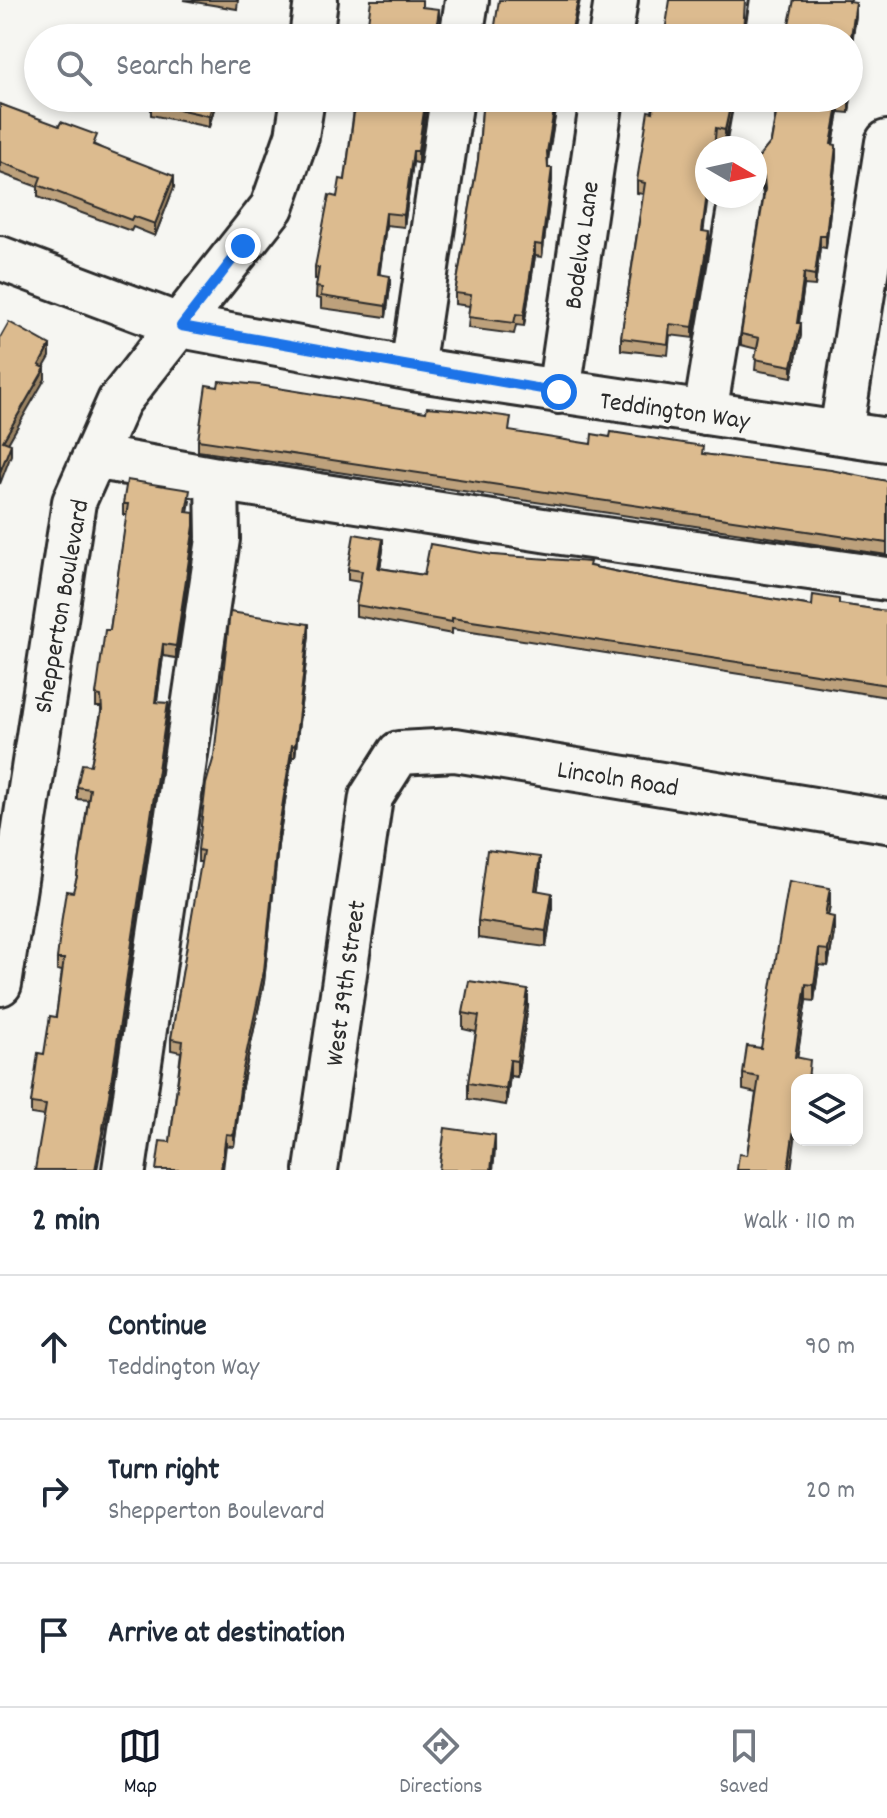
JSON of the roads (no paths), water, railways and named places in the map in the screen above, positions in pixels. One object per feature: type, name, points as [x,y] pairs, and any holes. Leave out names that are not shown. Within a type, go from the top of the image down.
[{"type":"street","points":[[313,24],[316,0]]},
{"type":"street","points":[[463,24],[467,0]]},
{"type":"street","points":[[612,24],[616,0]]},
{"type":"street","points":[[768,24],[772,0]]},
{"type":"street","name":"Shepperton Boulevard","points":[[0,984],[74,502],[119,401],[272,207],[297,136],[301,112]]},
{"type":"street","points":[[412,369],[450,112]]},
{"type":"street","name":"Bodelva Lane","points":[[559,392],[600,112]]},
{"type":"street","points":[[750,136],[754,112]]},
{"type":"street","points":[[841,432],[887,142]]},
{"type":"street","points":[[705,413],[739,208]]},
{"type":"street","name":"Teddington Way","points":[[0,258],[181,326],[412,369],[887,440]]},
{"type":"street","points":[[94,457],[562,533],[887,579]]},
{"type":"street","points":[[124,1170],[218,539],[217,479]]},
{"type":"street","name":"Lincoln Road","points":[[371,797],[399,753],[455,750],[887,821]]},
{"type":"street","name":"West 39th Street","points":[[316,1170],[371,797]]}]
